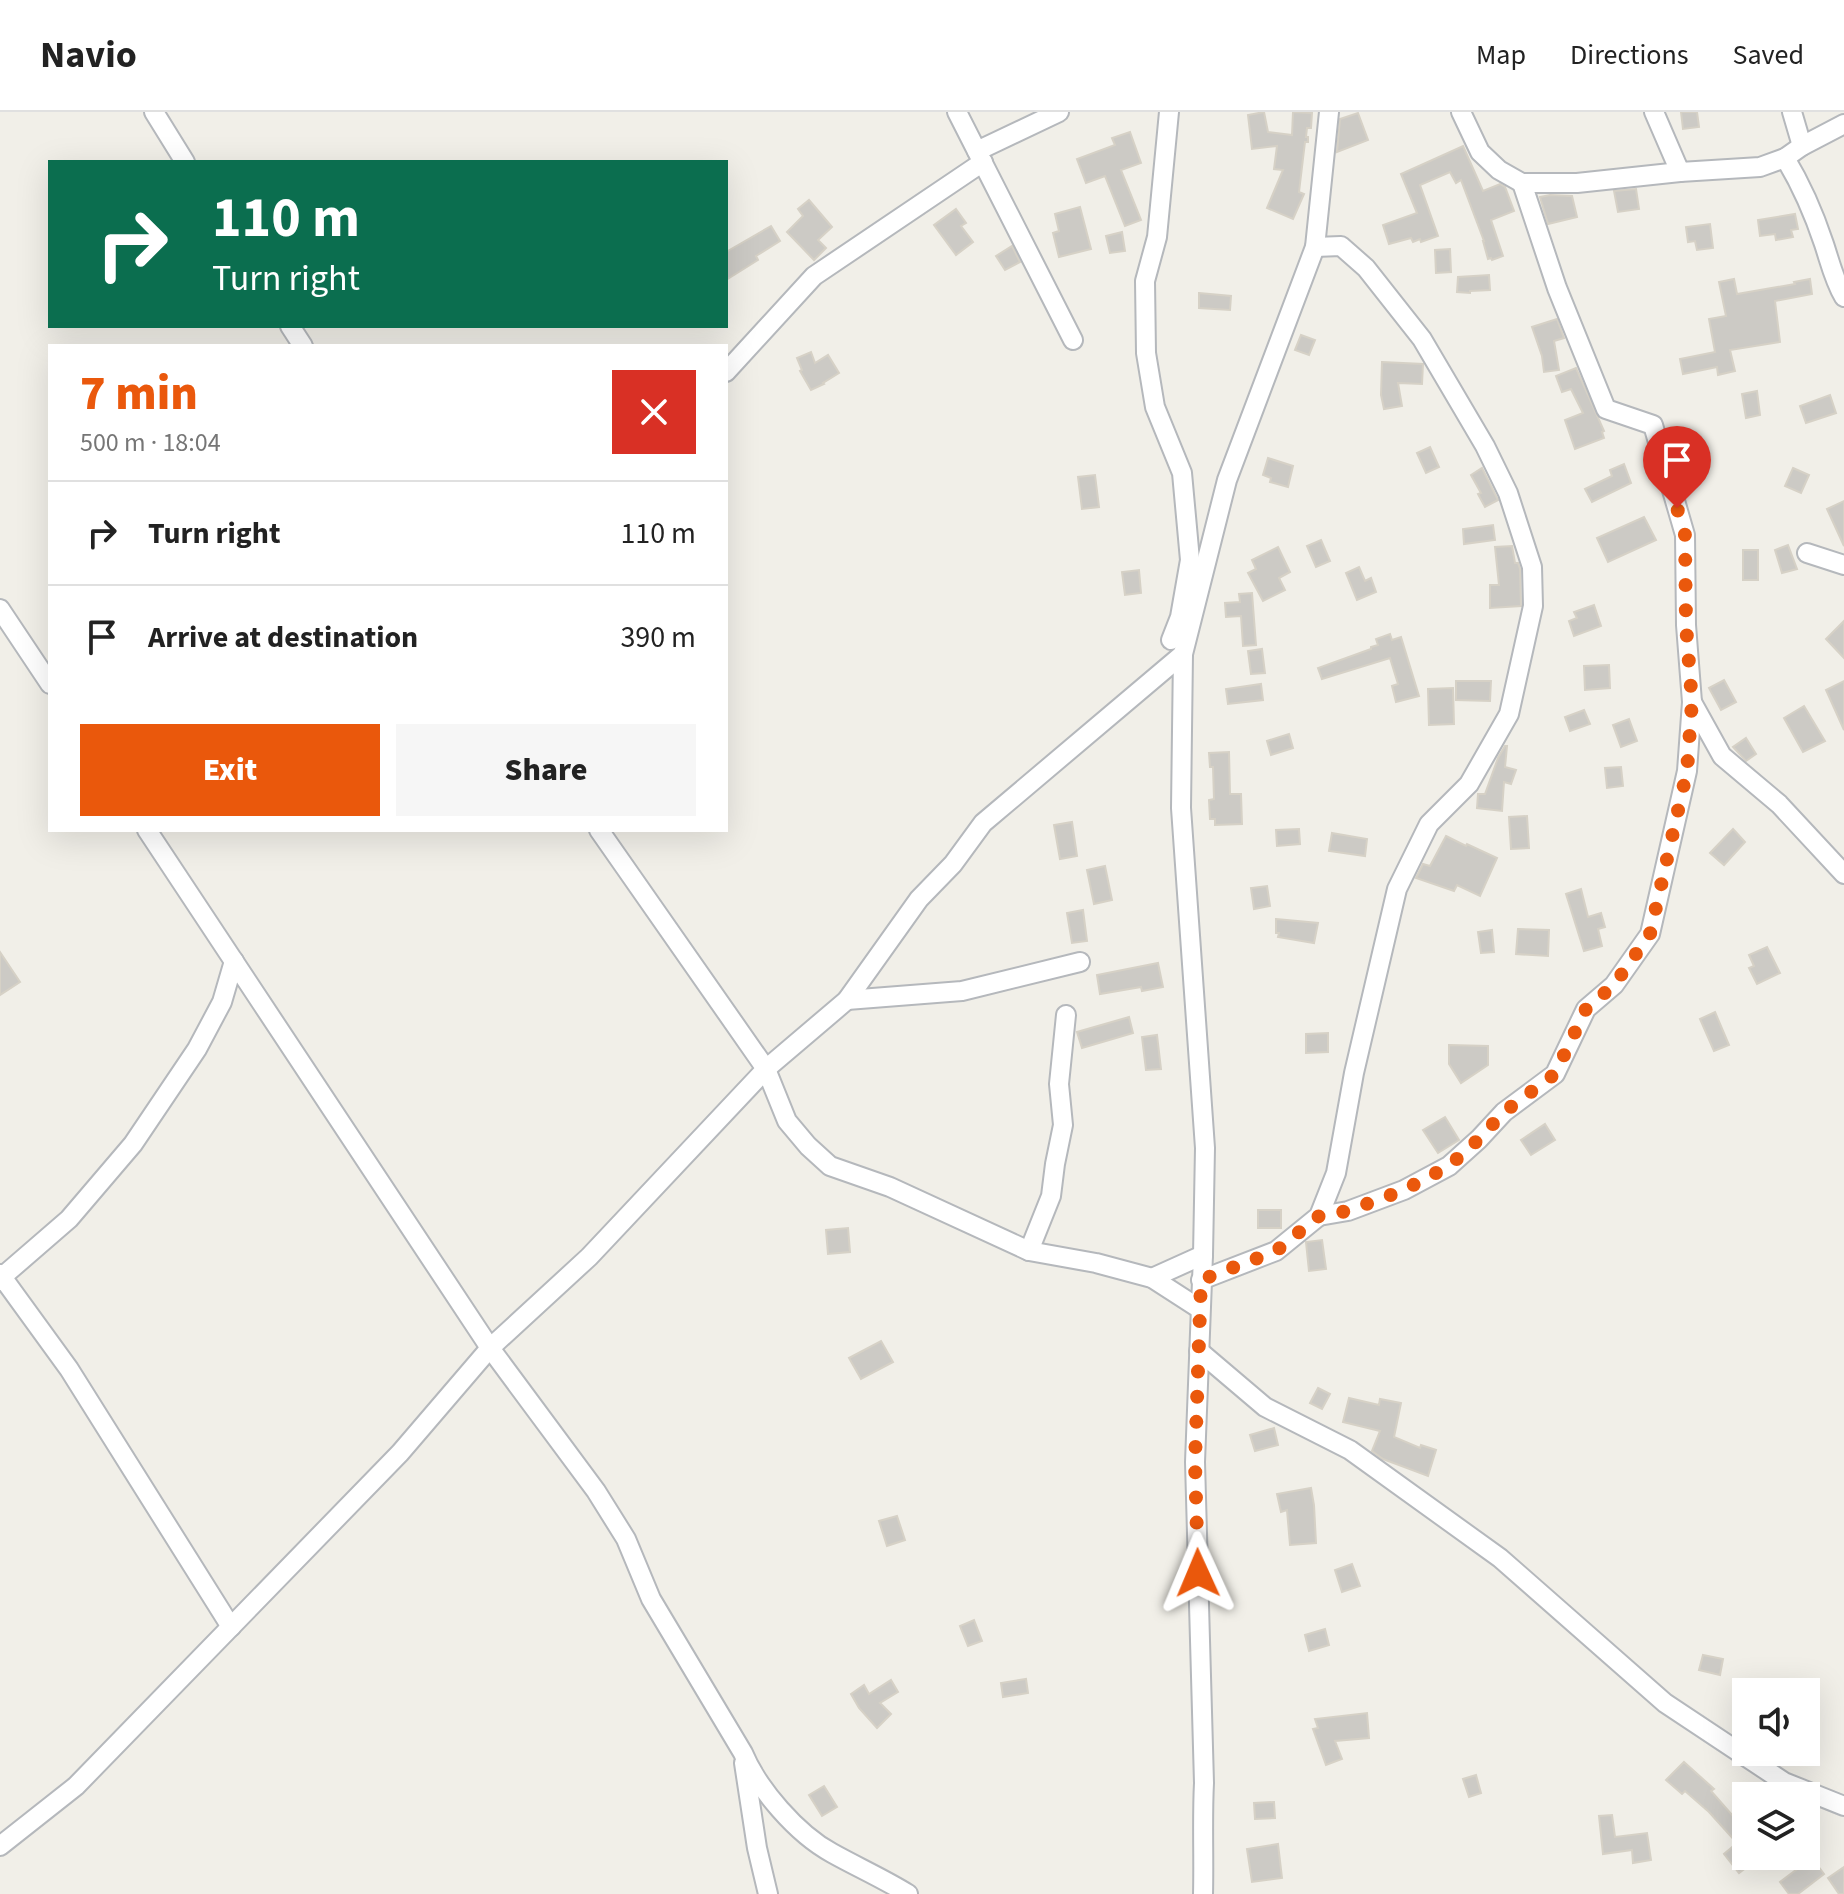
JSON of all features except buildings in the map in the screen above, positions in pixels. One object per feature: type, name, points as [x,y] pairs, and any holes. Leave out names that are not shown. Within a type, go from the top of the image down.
[{"type":"street","points":[[154,112],[184,160]]},
{"type":"street","points":[[957,112],[1073,340]]},
{"type":"street","points":[[728,370],[814,276],[980,156],[1059,112]]},
{"type":"street","points":[[1169,112],[1157,237],[1145,281],[1146,353],[1155,407],[1182,473],[1190,560],[1177,647],[1181,808],[1205,1148],[1195,1462],[1204,1783],[1203,1894]]},
{"type":"street","points":[[0,1846],[76,1786],[400,1453],[490,1348],[589,1257],[766,1069],[847,1000],[919,899],[953,864],[983,823],[1177,647],[1227,480],[1315,247],[1329,112]]},
{"type":"street","points":[[1461,112],[1480,152],[1499,170],[1522,183],[1577,183],[1760,167],[1785,158],[1844,124]]},
{"type":"street","points":[[1654,112],[1680,172]]},
{"type":"street","points":[[1792,112],[1802,146]]},
{"type":"street","points":[[1785,158],[1802,187],[1844,297]]},
{"type":"street","points":[[1319,1216],[1348,1211],[1404,1190],[1449,1166],[1504,1112],[1555,1074],[1586,1009],[1614,985],[1650,934],[1687,771],[1692,702],[1686,625],[1685,535],[1653,425],[1606,409],[1557,288],[1522,183]]},
{"type":"street","points":[[1201,1280],[1276,1251],[1319,1216],[1336,1173],[1354,1073],[1397,889],[1429,824],[1469,784],[1509,714],[1533,606],[1532,567],[1508,493],[1485,446],[1422,339],[1366,268],[1341,246],[1315,247]]},
{"type":"street","points":[[1807,553],[1844,565]]},
{"type":"street","points":[[0,609],[48,681]]},
{"type":"street","points":[[1692,702],[1722,756],[1779,804],[1844,874]]},
{"type":"street","points":[[148,832],[490,1348],[596,1491],[626,1539],[651,1599],[750,1769],[775,1805],[830,1852],[908,1894]]},
{"type":"street","points":[[600,832],[766,1069],[787,1121],[830,1166],[890,1187],[1029,1251],[1096,1263],[1152,1278],[1200,1309]]},
{"type":"street","points":[[231,1627],[69,1369],[1,1277],[69,1219],[133,1144],[197,1049],[222,1002],[234,961]]},
{"type":"street","points":[[847,1000],[962,991],[1080,962]]},
{"type":"street","points":[[1029,1251],[1051,1196],[1063,1125],[1059,1084],[1066,1015]]},
{"type":"street","points":[[1152,1278],[1203,1255]]},
{"type":"street","points":[[1199,1351],[1265,1407],[1350,1450],[1500,1558],[1665,1703],[1784,1782],[1844,1806]]},
{"type":"street","points":[[743,1753],[757,1848],[768,1894]]},
{"type":"route","points":[[1198,1573],[1195,1462],[1201,1280],[1276,1251],[1319,1216],[1348,1211],[1404,1190],[1449,1166],[1504,1112],[1555,1074],[1586,1009],[1614,985],[1650,934],[1687,771],[1692,702],[1686,625],[1685,535],[1677,508]]}]
